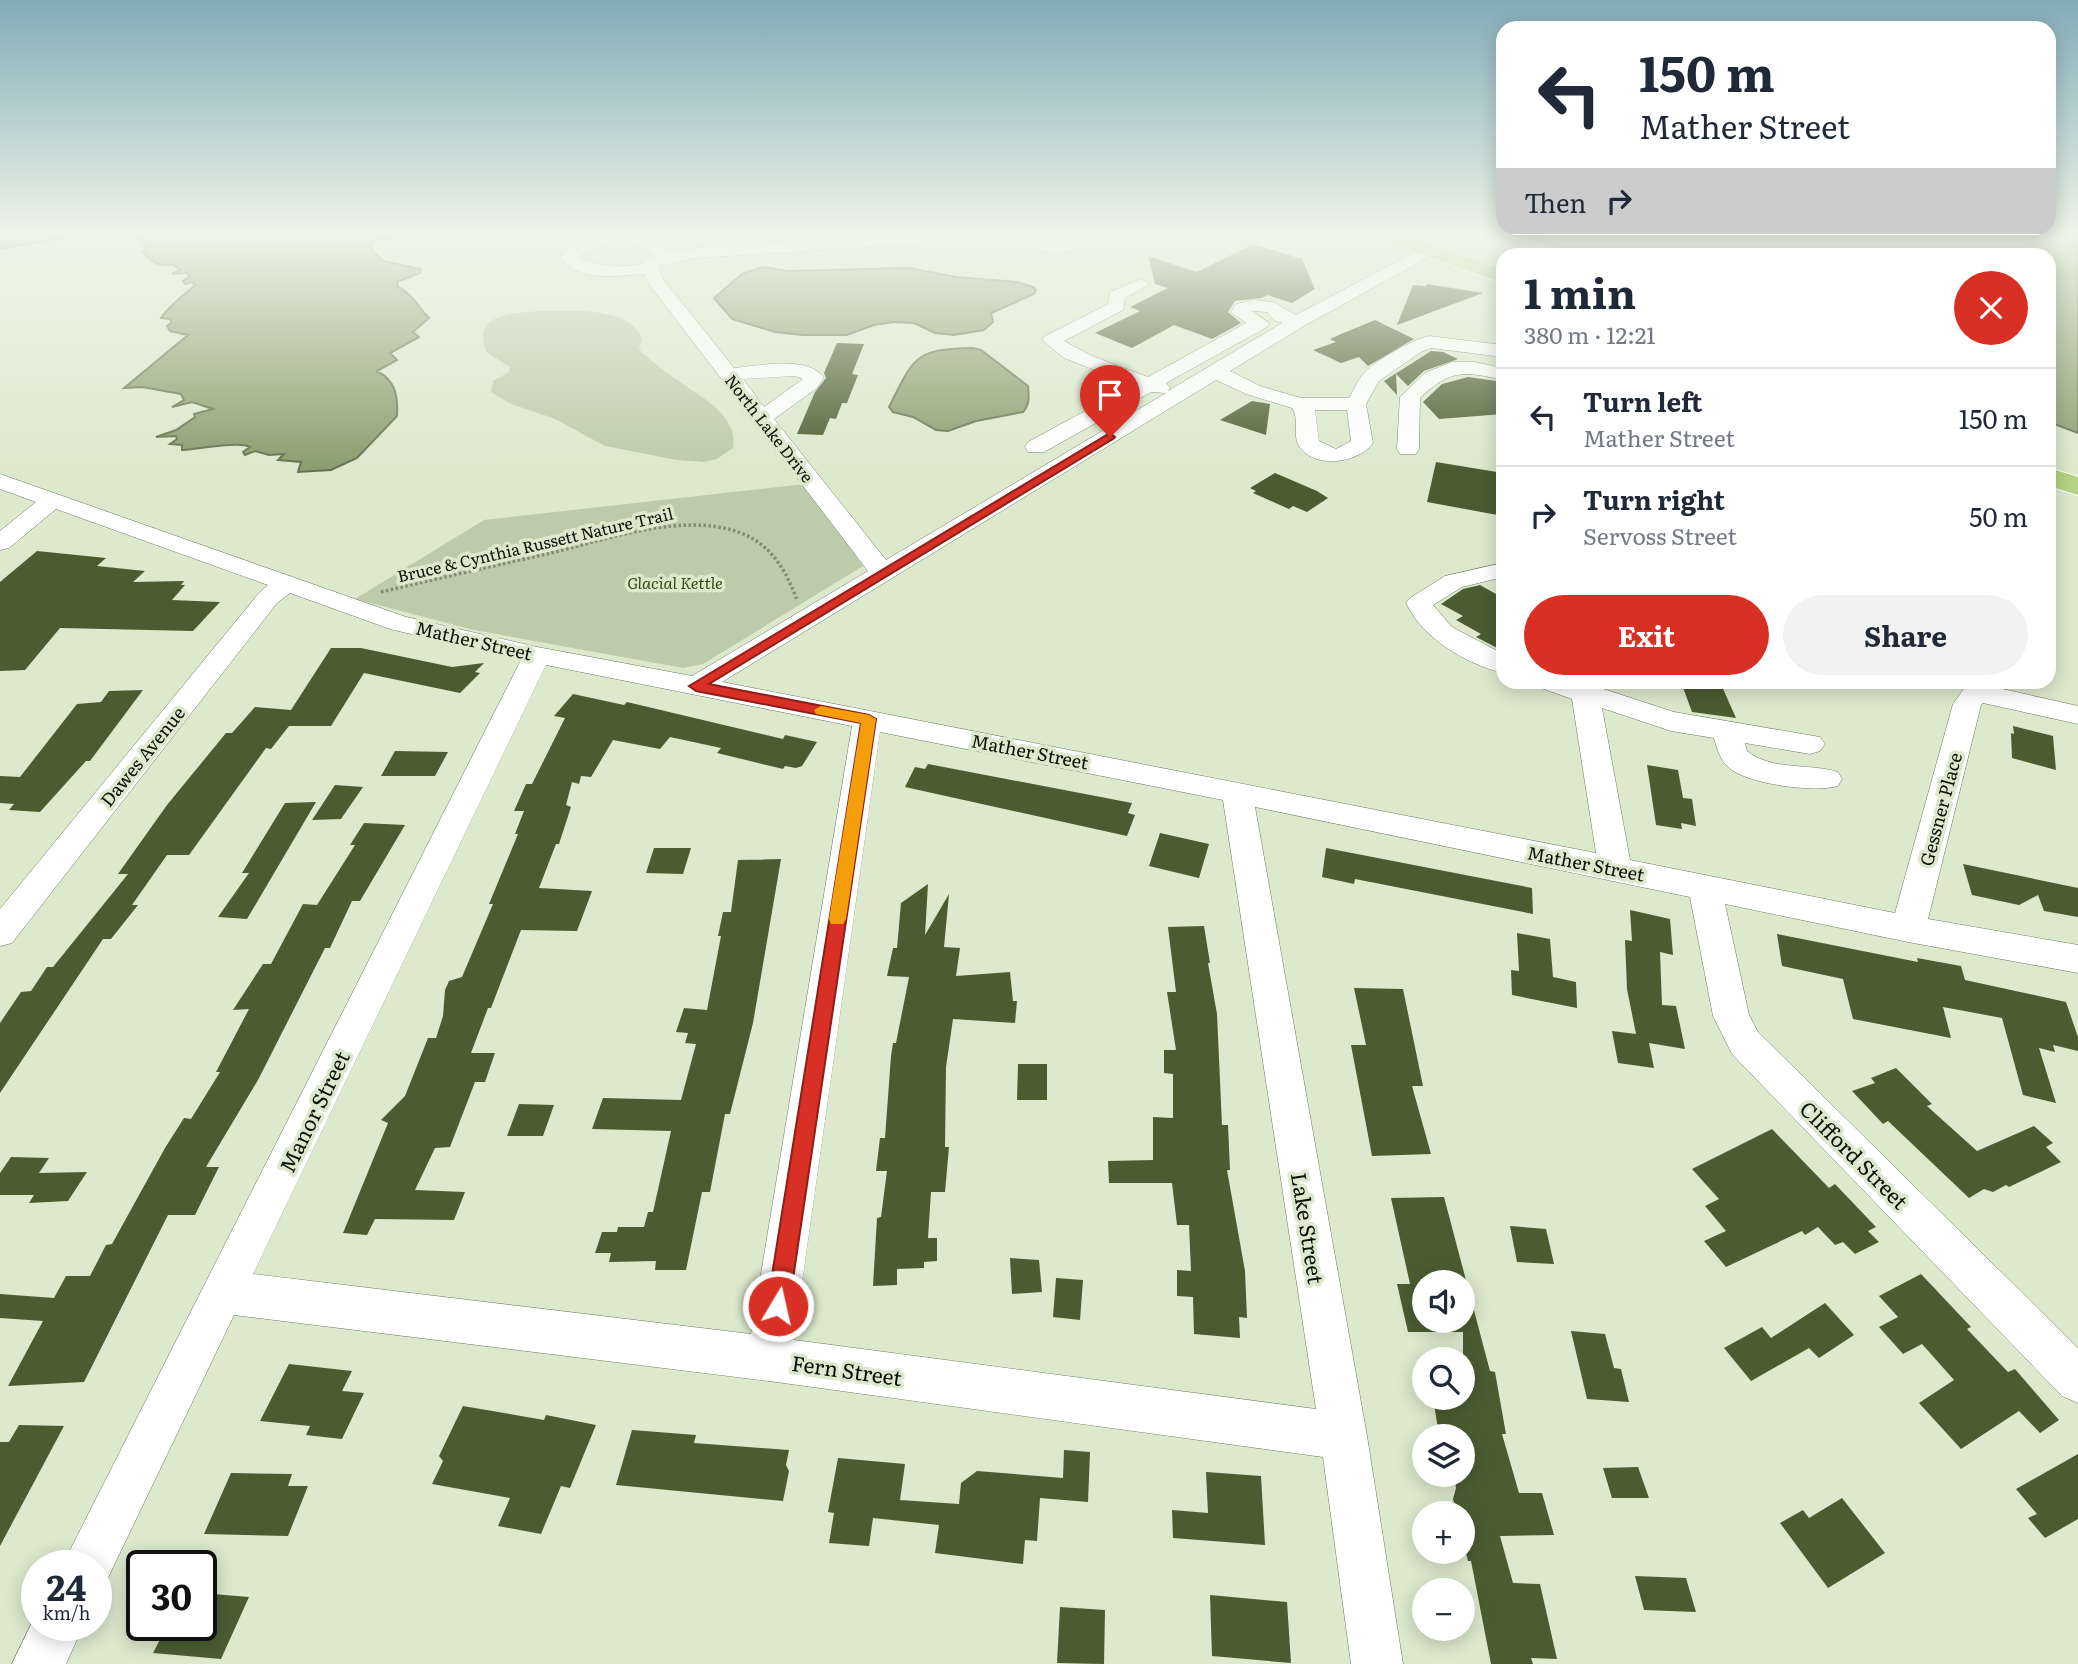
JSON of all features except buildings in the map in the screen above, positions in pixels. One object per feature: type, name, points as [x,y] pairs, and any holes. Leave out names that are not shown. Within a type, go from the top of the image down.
[{"type":"main road","points":[[2056,479],[2078,487]]},
{"type":"street","name":"North Lake Drive","points":[[681,314],[884,574]]},
{"type":"street","points":[[1102,314],[1052,340],[1056,347],[1177,395]]},
{"type":"street","points":[[1036,447],[1148,384],[1236,339],[1260,323],[1243,314]]},
{"type":"street","points":[[1279,314],[1294,324]]},
{"type":"street","points":[[696,686],[1313,314]]},
{"type":"street","points":[[1429,342],[1431,337],[1452,327]]},
{"type":"street","points":[[1300,404],[1306,413],[1308,444],[1329,456],[1346,455],[1362,443],[1356,404],[1371,377],[1414,348],[1429,342],[1496,350]]},
{"type":"street","points":[[1408,449],[1410,397],[1423,384],[1457,365],[1496,373]]},
{"type":"street","points":[[728,374],[797,370],[814,377],[810,384],[762,418]]},
{"type":"street","points":[[1215,372],[1253,390],[1300,404],[1356,404]]},
{"type":"street","name":"Mather Street","points":[[0,481],[399,623],[537,655],[1237,792],[1908,929],[2078,959]]},
{"type":"street","points":[[0,543],[54,499]]},
{"type":"street","points":[[1496,571],[1454,581],[1419,603],[1421,611],[1430,621],[1460,644],[1496,661]]},
{"type":"street","name":"Dawes Avenue","points":[[0,933],[268,598],[288,582]]},
{"type":"street","name":"Manor Street","points":[[95,1550],[225,1292],[537,655]]},
{"type":"street","points":[[1568,689],[1671,721],[1810,744]]},
{"type":"street","name":"Gessner Place","points":[[1908,929],[1967,704],[1976,692],[2078,715]]},
{"type":"street","points":[[1586,696],[1615,868]]},
{"type":"street","points":[[769,1359],[869,719]]},
{"type":"street","points":[[1727,732],[1734,756],[1744,764],[1756,769],[1827,779]]},
{"type":"street","name":"Lake Street","points":[[1237,792],[1344,1436],[1377,1664]]},
{"type":"street","name":"Clifford Street","points":[[1705,887],[1731,1016],[1745,1043],[2078,1381]]},
{"type":"street","name":"Fern Street","points":[[225,1292],[769,1359],[1344,1436]]},
{"type":"street","points":[[38,1664],[50,1641]]},
{"type":"path","name":"Bruce & Cynthia Russett Nature Trail","points":[[347,605],[425,580],[519,562],[654,529],[680,524],[704,524],[727,528],[762,543],[788,572],[799,604],[814,615]]},
{"type":"green space","points":[[600,314],[626,321],[638,331],[642,339],[639,348],[642,353],[724,416],[733,436],[733,448],[717,459],[704,462],[677,460],[605,446],[553,418],[511,404],[491,392],[493,381],[509,372],[510,367],[486,352],[483,334],[487,325],[504,316]]},
{"type":"green space","name":"Glacial Kettle","points":[[805,484],[863,566],[703,664],[683,668],[474,630],[355,599],[484,520]]},
{"type":"shaded area","points":[[164,314],[425,314],[429,318],[413,332],[419,337],[390,353],[397,360],[377,371],[392,384],[397,402],[397,416],[357,458],[331,470],[298,472],[301,462],[278,460],[284,454],[269,455],[255,451],[245,455],[243,452],[250,447],[245,445],[182,450],[182,445],[170,444],[177,439],[176,436],[156,437],[176,430],[195,417],[194,414],[213,409],[192,402],[172,407],[184,400],[181,394],[142,387],[124,388],[188,335],[170,331],[167,326],[171,319],[161,318]]},
{"type":"shaded area","points":[[727,314],[991,314],[993,322],[984,330],[954,335],[935,333],[914,323],[894,322],[874,325],[847,335],[803,335],[775,332],[732,319]]},
{"type":"shaded area","points":[[2056,314],[2078,314],[2078,433],[2056,425]]},
{"type":"shaded area","points":[[973,348],[981,350],[1028,386],[1028,403],[1023,412],[976,421],[948,431],[936,430],[913,417],[893,412],[889,407],[904,377],[918,360],[938,351]]},
{"type":"slow traffic","points":[[821,710],[869,719],[837,919]]},
{"type":"route","points":[[778,1306],[869,719],[696,686],[1110,437]]}]
